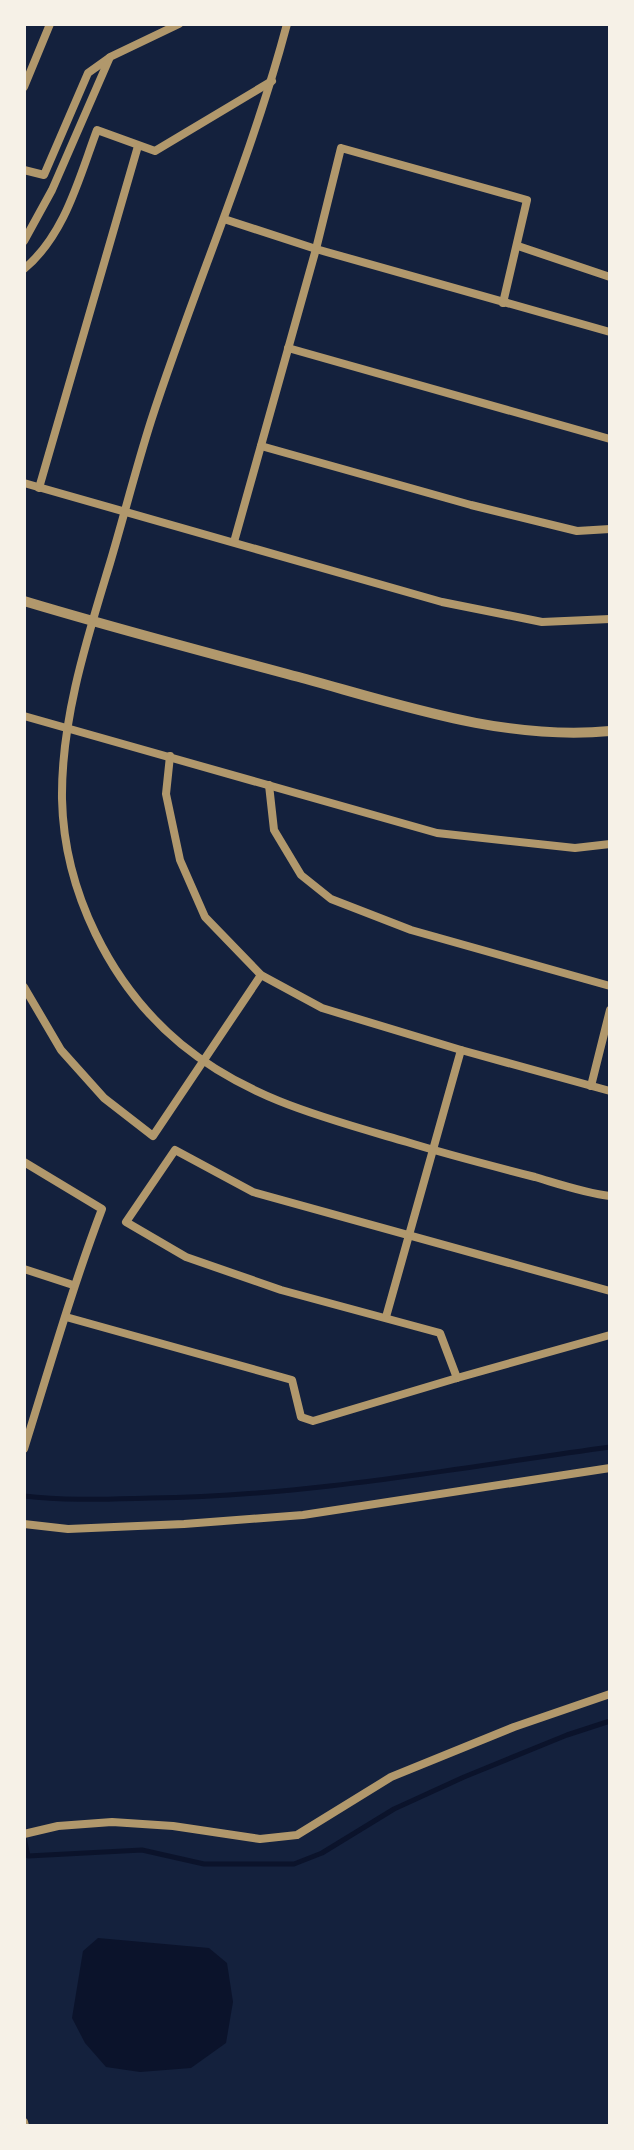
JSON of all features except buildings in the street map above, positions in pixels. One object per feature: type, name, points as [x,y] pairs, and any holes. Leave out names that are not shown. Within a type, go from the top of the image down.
[{"type":"street","points":[[24,87],[50,24]]},
{"type":"street","points":[[24,170],[44,175],[88,73],[110,57],[179,24]]},
{"type":"street","points":[[287,24],[272,81],[151,422],[93,622],[67,727],[62,798],[65,839],[89,922],[113,965],[179,1042],[205,1061],[257,1093],[293,1108],[433,1150],[610,1196]]},
{"type":"street","points":[[24,241],[52,190],[110,57]]},
{"type":"street","points":[[24,269],[39,257],[66,213],[97,130],[155,151],[272,81]]},
{"type":"street","points":[[39,488],[138,146]]},
{"type":"street","points":[[234,542],[341,148],[527,200],[503,303]]},
{"type":"street","points":[[224,219],[316,249],[610,332]]},
{"type":"street","points":[[518,246],[610,277]]},
{"type":"street","points":[[288,348],[610,439]]},
{"type":"street","points":[[261,446],[471,505],[577,531],[610,529]]},
{"type":"street","points":[[24,483],[442,602],[542,622],[610,619]]},
{"type":"street","points":[[24,601],[432,712],[522,731],[578,734],[610,731]]},
{"type":"street","points":[[24,716],[437,833],[575,848],[610,844]]},
{"type":"street","points":[[170,756],[166,794],[180,860],[205,917],[261,975],[322,1008],[610,1091]]},
{"type":"street","points":[[269,785],[274,830],[301,875],[331,899],[411,930],[610,986]]},
{"type":"street","points":[[24,987],[61,1050],[104,1098],[153,1136],[261,975]]},
{"type":"street","points":[[591,1086],[610,1010]]},
{"type":"street","points":[[386,1317],[461,1050]]},
{"type":"street","points":[[457,1378],[440,1333],[281,1290],[186,1257],[126,1222],[175,1150],[253,1192],[610,1291]]},
{"type":"street","points":[[24,1162],[102,1209],[73,1285],[66,1317],[24,1449]]},
{"type":"street","points":[[24,1269],[73,1285]]},
{"type":"street","points":[[66,1317],[292,1380],[301,1417],[313,1421],[610,1335]]},
{"type":"street","points":[[24,1524],[68,1529],[303,1515],[610,1468]]},
{"type":"street","points":[[26,1834],[58,1826],[112,1822],[173,1826],[260,1839],[297,1835],[391,1777],[514,1727],[610,1694]]},
{"type":"water","points":[[98,1938],[209,1948],[227,1963],[233,2002],[226,2043],[191,2068],[140,2072],[106,2067],[85,2043],[72,2018],[83,1951]]},
{"type":"waterway","points":[[24,1496],[103,1499],[267,1492],[382,1480],[610,1447]]},
{"type":"waterway","points":[[24,1838],[28,1856],[142,1850],[204,1864],[294,1864],[322,1853],[394,1809],[464,1777],[610,1721]]}]
